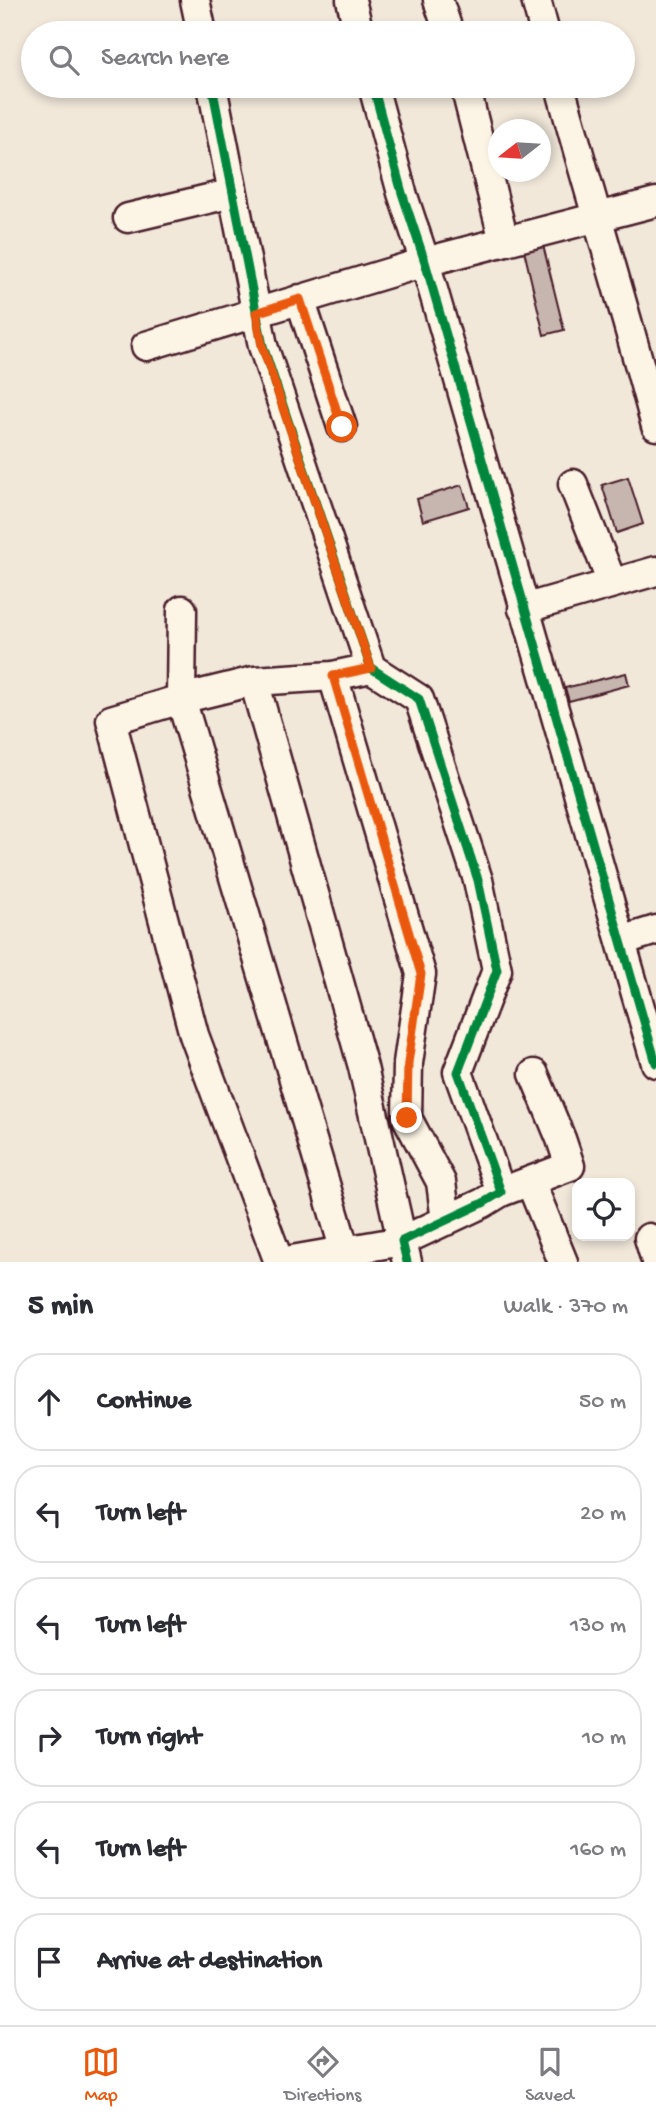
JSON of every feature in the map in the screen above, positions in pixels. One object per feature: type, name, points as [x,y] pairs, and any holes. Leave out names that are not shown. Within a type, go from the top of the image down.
[{"type":"street","points":[[195,0],[199,21]]},
{"type":"street","points":[[351,0],[356,21]]},
{"type":"street","points":[[438,0],[445,21]]},
{"type":"street","points":[[536,0],[542,21]]},
{"type":"street","points":[[214,98],[262,346],[371,668],[419,699],[478,880],[497,970],[458,1072],[501,1192]]},
{"type":"street","points":[[376,98],[656,1063]]},
{"type":"street","points":[[468,98],[504,241]]},
{"type":"street","points":[[563,98],[656,426]]},
{"type":"street","points":[[128,218],[233,193]]},
{"type":"street","points":[[146,346],[425,262],[656,202]]},
{"type":"street","points":[[300,299],[342,427]]},
{"type":"street","points":[[573,484],[612,583]]},
{"type":"street","points":[[523,609],[656,571]]},
{"type":"street","points":[[182,610],[181,699],[345,1251]]},
{"type":"street","points":[[371,668],[333,676],[254,681],[111,720],[194,1035],[280,1262],[345,1251],[405,1252],[446,1221],[501,1192],[569,1166],[561,1139],[534,1074]]},
{"type":"street","points":[[333,676],[421,974],[408,1063],[407,1118],[441,1182],[446,1221]]},
{"type":"street","points":[[254,681],[363,1067],[405,1252]]},
{"type":"street","points":[[621,941],[656,930]]},
{"type":"street","points":[[530,1181],[563,1262]]},
{"type":"building","points":[[542,241],[564,330],[544,335],[523,246]]},
{"type":"building","points":[[628,477],[643,524],[617,533],[602,485]]},
{"type":"building","points":[[462,485],[469,507],[423,521],[417,499]]},
{"type":"building","points":[[626,673],[629,685],[569,701],[565,688]]},
{"type":"cycle path","points":[[214,98],[263,346],[371,668],[419,699],[478,880],[497,970],[458,1072],[501,1192],[402,1241],[407,1262]]},
{"type":"cycle path","points":[[376,98],[656,1063]]},
{"type":"route","points":[[342,427],[300,299],[256,313],[262,346],[371,668],[333,676],[421,974],[408,1063],[407,1118]]}]
